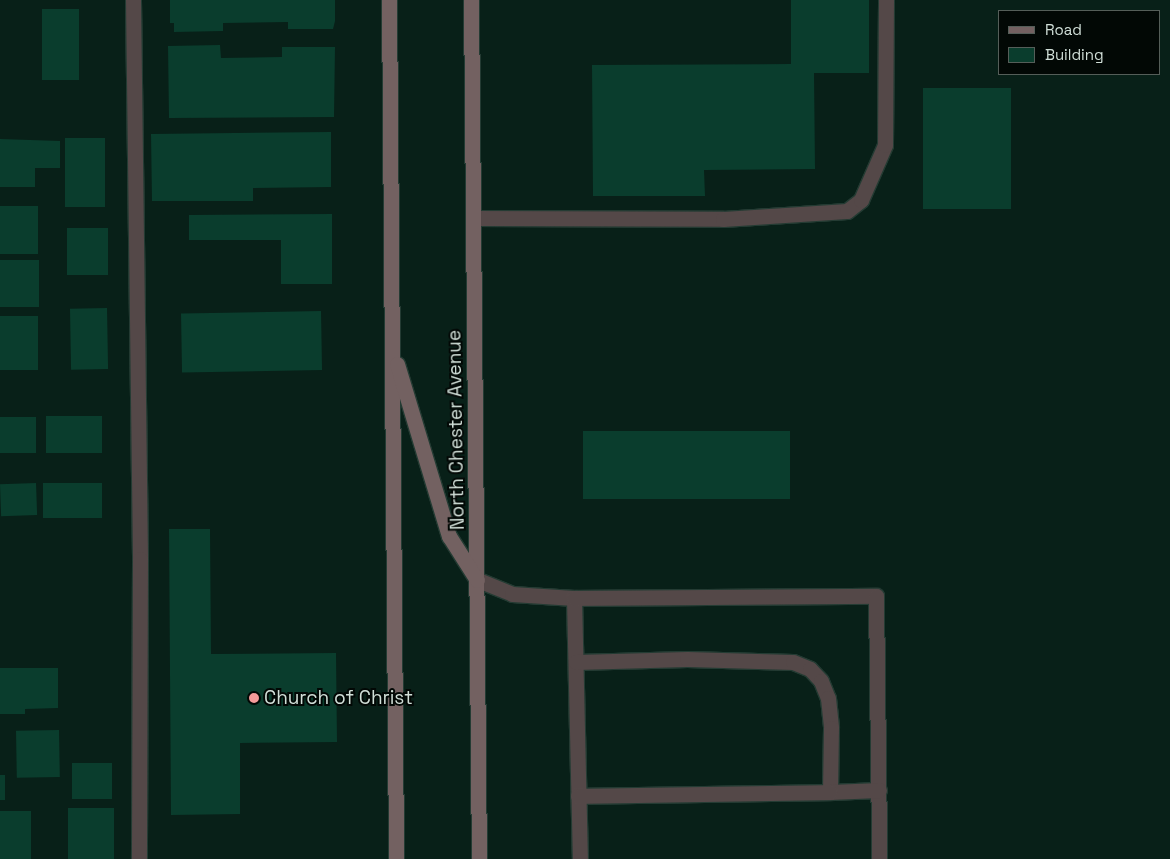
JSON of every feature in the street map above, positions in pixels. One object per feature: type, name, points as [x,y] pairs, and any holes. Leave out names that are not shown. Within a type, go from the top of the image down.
[{"type":"main road","points":[[389,0],[396,859]]},
{"type":"main road","name":"North Chester Avenue","points":[[471,0],[478,580],[479,859]]},
{"type":"main road","points":[[392,346],[449,536],[478,580]]},
{"type":"lane","points":[[133,0],[140,559],[139,859]]},
{"type":"lane","points":[[474,218],[723,219],[847,211],[861,200],[884,145],[886,0]]},
{"type":"lane","points":[[478,580],[512,594],[574,598],[876,596],[879,859]]},
{"type":"lane","points":[[574,598],[580,859]]},
{"type":"lane","points":[[576,662],[777,660],[793,662],[810,669],[821,682],[828,698],[831,728],[830,792]]},
{"type":"lane","points":[[578,796],[879,790]]},
{"type":"building","points":[[170,0],[335,0],[335,21],[333,29],[288,29],[288,22],[223,23],[223,31],[174,32],[174,23],[170,23]]},
{"type":"building","points":[[791,0],[869,0],[869,73],[814,73],[815,169],[704,170],[705,196],[593,196],[592,65],[791,64]]},
{"type":"building","points":[[42,9],[79,9],[79,80],[42,80]]},
{"type":"building","points":[[220,45],[221,58],[282,57],[282,47],[335,47],[334,117],[169,118],[168,46]]},
{"type":"building","points":[[923,88],[1011,88],[1011,209],[923,209]]},
{"type":"building","points":[[331,132],[331,187],[253,188],[253,201],[152,201],[151,134]]},
{"type":"building","points":[[65,138],[105,138],[105,207],[65,207]]},
{"type":"building","points":[[0,139],[60,141],[60,168],[35,168],[35,187],[0,187]]},
{"type":"building","points":[[0,206],[38,206],[38,254],[0,254]]},
{"type":"building","points":[[332,214],[332,284],[281,284],[281,240],[189,240],[189,215]]},
{"type":"building","points":[[67,228],[108,228],[108,275],[67,275]]},
{"type":"building","points":[[0,260],[39,260],[39,307],[0,307]]},
{"type":"building","points":[[107,308],[108,369],[71,370],[70,309]]},
{"type":"building","points":[[321,311],[322,370],[182,372],[181,313]]},
{"type":"building","points":[[0,316],[38,316],[38,370],[0,370]]},
{"type":"building","points":[[46,416],[102,416],[102,453],[46,453]]},
{"type":"building","points":[[0,417],[36,417],[36,453],[0,453]]},
{"type":"building","points":[[583,431],[790,431],[790,499],[583,499]]},
{"type":"building","points":[[36,483],[37,515],[1,516],[0,484]]},
{"type":"building","points":[[43,483],[102,483],[102,518],[43,518]]},
{"type":"building","name":"Church of Christ","points":[[169,529],[210,529],[211,654],[336,653],[337,742],[240,743],[240,814],[171,815]]},
{"type":"building","points":[[0,668],[58,668],[58,708],[25,709],[25,714],[0,714]]},
{"type":"building","points":[[59,730],[60,777],[17,778],[16,731]]},
{"type":"building","points":[[72,763],[112,763],[112,799],[72,799]]},
{"type":"building","points":[[0,775],[5,775],[5,800],[0,800]]},
{"type":"building","points":[[68,808],[114,808],[114,859],[68,859]]},
{"type":"building","points":[[0,811],[31,811],[31,859],[0,859]]},
{"type":"place","name":"Church of Christ","points":[[254,698]]}]
